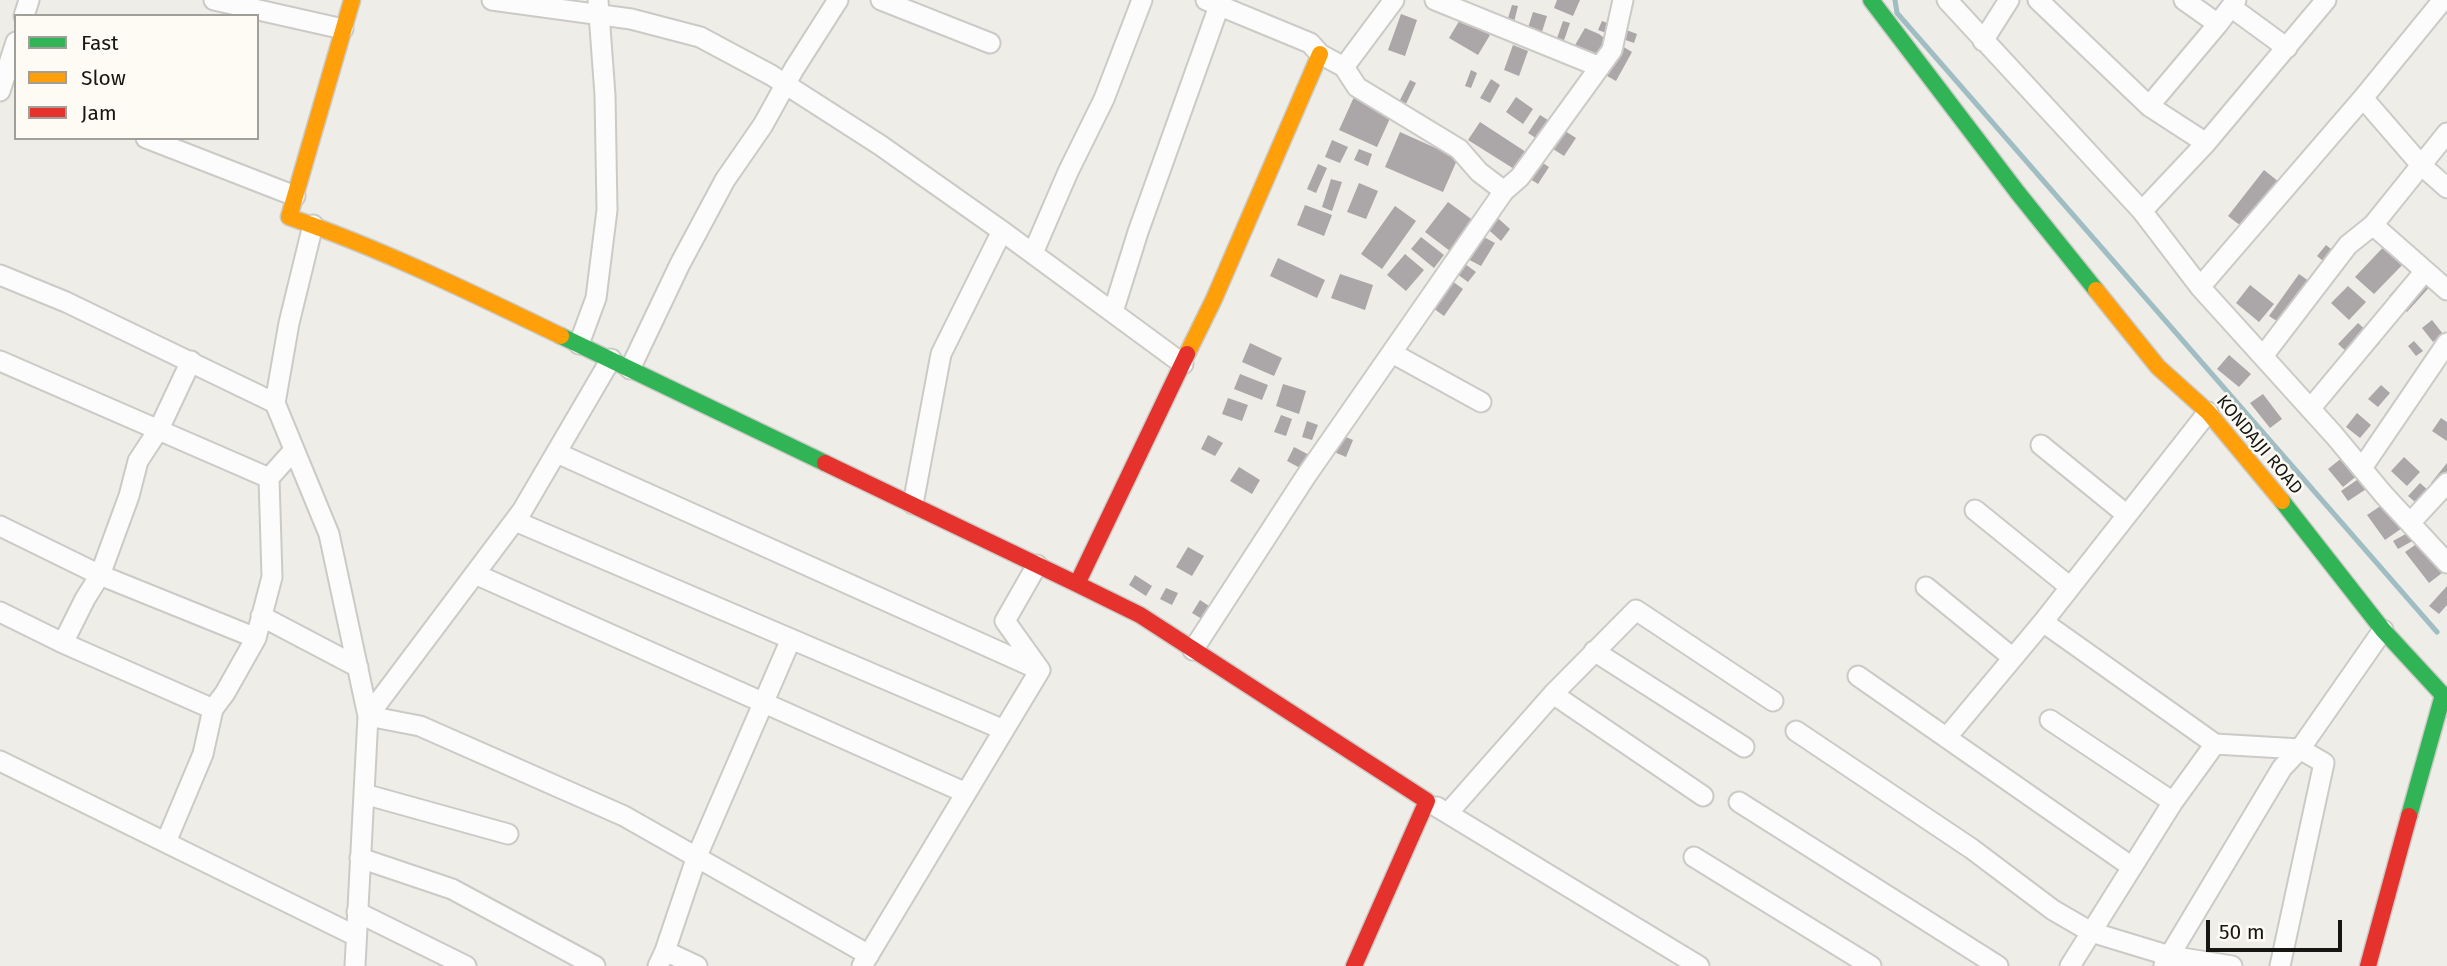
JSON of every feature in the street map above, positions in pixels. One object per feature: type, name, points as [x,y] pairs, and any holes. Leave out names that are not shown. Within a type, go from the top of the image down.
[{"type":"street","points":[[214,0],[343,29]]},
{"type":"street","points":[[352,0],[289,217],[461,288],[1140,615],[1427,801],[1699,966]]},
{"type":"street","points":[[492,0],[599,8],[700,37],[786,84],[880,145],[1182,364]]},
{"type":"street","points":[[630,369],[674,276],[725,180],[763,125],[838,0]]},
{"type":"street","points":[[881,0],[990,43]]},
{"type":"street","points":[[1033,254],[1068,172],[1104,99],[1142,0]]},
{"type":"street","points":[[1344,66],[1394,0]]},
{"type":"street","points":[[1435,0],[1600,67]]},
{"type":"street","points":[[1194,650],[1306,476],[1504,191],[1520,177],[1612,50],[1623,0]]},
{"type":"street","name":"KONDAJJI ROAD","points":[[1871,0],[2018,193],[2149,356],[2208,412],[2384,630],[2445,690],[2368,966]]},
{"type":"street","points":[[1947,0],[2142,212],[2200,287],[2447,563]]},
{"type":"street","points":[[1983,41],[2009,0]]},
{"type":"street","points":[[2038,0],[2149,106],[2206,143]]},
{"type":"street","points":[[2184,0],[2218,24]]},
{"type":"street","points":[[2142,212],[2206,143],[2326,0]]},
{"type":"street","points":[[2200,287],[2363,99],[2443,0]]},
{"type":"street","points":[[1113,313],[1212,3],[1310,43],[1320,54],[1344,66],[1357,87],[1459,149],[1479,172],[1504,191]]},
{"type":"street","points":[[2149,106],[2234,3],[2287,48]]},
{"type":"street","points":[[579,344],[596,298],[607,210],[605,95],[599,8]]},
{"type":"street","points":[[0,91],[14,48]]},
{"type":"street","points":[[1077,584],[1214,299],[1320,54]]},
{"type":"street","points":[[2363,99],[2421,165],[2447,188]]},
{"type":"street","points":[[2263,356],[2348,245],[2373,225],[2447,133]]},
{"type":"street","points":[[151,140],[295,196]]},
{"type":"street","points":[[313,225],[289,323],[275,403],[329,534],[368,716],[355,966]]},
{"type":"street","points":[[2373,225],[2447,290]]},
{"type":"street","points":[[913,504],[941,354],[1002,231]]},
{"type":"street","points":[[2310,409],[2425,271]]},
{"type":"street","points":[[0,275],[66,302],[275,403]]},
{"type":"street","points":[[2362,468],[2447,343]]},
{"type":"street","points":[[1392,353],[1480,402]]},
{"type":"street","points":[[368,716],[515,521],[611,359]]},
{"type":"street","points":[[0,361],[270,478]]},
{"type":"street","points":[[64,643],[85,598],[100,575],[129,496],[138,461],[159,429],[191,361]]},
{"type":"street","points":[[1947,737],[2043,622],[2208,412]]},
{"type":"street","points":[[2041,445],[2127,515]]},
{"type":"street","points":[[166,842],[202,754],[213,709],[256,638],[272,577],[270,478],[294,450]]},
{"type":"street","points":[[557,453],[1041,670]]},
{"type":"street","points":[[2410,523],[2447,483]]},
{"type":"street","points":[[1975,510],[2070,587]]},
{"type":"street","points":[[515,521],[1004,730]]},
{"type":"street","points":[[0,526],[100,575],[256,638]]},
{"type":"street","points":[[1037,565],[1005,621],[1041,670]]},
{"type":"street","points":[[475,574],[966,793]]},
{"type":"street","points":[[1926,587],[2013,658]]},
{"type":"street","points":[[1448,813],[1553,694],[1636,610],[1773,701]]},
{"type":"street","points":[[0,612],[213,709]]},
{"type":"street","points":[[261,616],[358,667]]},
{"type":"street","points":[[2043,622],[2215,744],[2300,749],[2324,763],[2280,966]]},
{"type":"street","points":[[2167,961],[2282,768],[2300,749],[2384,630]]},
{"type":"street","points":[[697,966],[662,959],[697,856],[791,639]]},
{"type":"street","points":[[1594,651],[1744,747]]},
{"type":"street","points":[[368,716],[420,726],[624,816],[697,856],[865,961],[1041,670]]},
{"type":"street","points":[[1858,676],[2132,867]]},
{"type":"street","points":[[1553,694],[1703,796]]},
{"type":"street","points":[[2050,720],[2172,802]]},
{"type":"street","points":[[1796,732],[1972,849],[2053,910],[2091,932],[2167,961],[2232,966]]},
{"type":"street","points":[[2070,966],[2172,802],[2215,744]]},
{"type":"street","points":[[0,761],[356,936]]},
{"type":"street","points":[[364,794],[508,834]]},
{"type":"street","points":[[1354,966],[1427,801]]},
{"type":"street","points":[[1739,802],[1998,966]]},
{"type":"street","points":[[360,858],[452,890],[595,966]]},
{"type":"street","points":[[1694,858],[1871,966]]},
{"type":"street","points":[[358,912],[466,966]]},
{"type":"building","points":[[1557,0],[1580,0],[1573,16],[1554,8]]},
{"type":"building","points":[[1512,5],[1518,6],[1512,30],[1505,28]]},
{"type":"building","points":[[1533,12],[1547,16],[1540,38],[1526,34]]},
{"type":"building","points":[[1401,14],[1417,20],[1405,56],[1388,50]]},
{"type":"building","points":[[1461,18],[1490,35],[1478,55],[1449,38]]},
{"type":"building","points":[[1563,21],[1570,23],[1561,49],[1554,47]]},
{"type":"building","points":[[1602,21],[1637,34],[1634,43],[1598,30]]},
{"type":"building","points":[[1585,28],[1612,44],[1599,68],[1571,52]]},
{"type":"building","points":[[1617,43],[1632,52],[1616,81],[1600,72]]},
{"type":"building","points":[[1513,45],[1528,51],[1519,76],[1504,70]]},
{"type":"building","points":[[1471,70],[1477,73],[1471,88],[1465,86]]},
{"type":"building","points":[[1491,79],[1500,85],[1490,103],[1480,98]]},
{"type":"building","points":[[1410,80],[1416,83],[1403,110],[1397,106]]},
{"type":"building","points":[[1354,97],[1392,114],[1377,147],[1339,130]]},
{"type":"building","points":[[1516,97],[1533,109],[1523,124],[1506,112]]},
{"type":"building","points":[[1540,115],[1576,138],[1564,156],[1528,133]]},
{"type":"building","points":[[1480,122],[1549,167],[1538,184],[1468,140]]},
{"type":"building","points":[[1400,132],[1458,158],[1443,192],[1385,167]]},
{"type":"building","points":[[1332,140],[1348,147],[1340,163],[1325,157]]},
{"type":"building","points":[[1359,149],[1372,154],[1368,166],[1354,160]]},
{"type":"building","points":[[1318,164],[1327,168],[1316,193],[1307,189]]},
{"type":"building","points":[[2264,170],[2289,190],[2254,236],[2228,216]]},
{"type":"building","points":[[1331,179],[1342,182],[1332,211],[1322,207]]},
{"type":"building","points":[[1359,183],[1378,191],[1366,219],[1347,212]]},
{"type":"building","points":[[1448,202],[1474,221],[1450,251],[1425,232]]},
{"type":"building","points":[[1305,205],[1332,215],[1324,236],[1297,225]]},
{"type":"building","points":[[1395,206],[1416,221],[1382,269],[1361,254]]},
{"type":"building","points":[[1491,212],[1510,229],[1501,241],[1481,223]]},
{"type":"building","points":[[1471,230],[1495,243],[1481,266],[1458,254]]},
{"type":"building","points":[[1421,237],[1444,255],[1434,268],[1411,249]]},
{"type":"building","points":[[2390,240],[2409,258],[2374,294],[2355,277]]},
{"type":"building","points":[[2326,245],[2340,256],[2332,268],[2317,256]]},
{"type":"building","points":[[1405,254],[1424,270],[1406,291],[1387,275]]},
{"type":"building","points":[[1278,258],[1325,280],[1317,298],[1270,276]]},
{"type":"building","points":[[1461,261],[1476,272],[1468,282],[1453,271]]},
{"type":"building","points":[[2416,266],[2434,282],[2407,312],[2389,296]]},
{"type":"building","points":[[1340,274],[1373,285],[1365,310],[1331,298]]},
{"type":"building","points":[[2299,274],[2313,284],[2283,325],[2269,316]]},
{"type":"building","points":[[1448,278],[1463,289],[1444,316],[1430,306]]},
{"type":"building","points":[[2250,285],[2274,304],[2259,322],[2236,303]]},
{"type":"building","points":[[2348,286],[2366,302],[2349,320],[2331,303]]},
{"type":"building","points":[[2432,320],[2443,334],[2433,342],[2422,328]]},
{"type":"building","points":[[2358,323],[2380,343],[2360,364],[2338,344]]},
{"type":"building","points":[[2414,341],[2423,351],[2416,356],[2408,346]]},
{"type":"building","points":[[1250,343],[1282,358],[1274,376],[1242,362]]},
{"type":"building","points":[[2229,355],[2251,374],[2239,387],[2217,369]]},
{"type":"building","points":[[1240,374],[1268,385],[1262,400],[1234,389]]},
{"type":"building","points":[[1283,384],[1306,391],[1299,414],[1276,406]]},
{"type":"building","points":[[2381,385],[2390,393],[2378,407],[2368,399]]},
{"type":"building","points":[[2263,394],[2282,419],[2270,428],[2250,403]]},
{"type":"building","points":[[1228,398],[1248,405],[1242,421],[1222,414]]},
{"type":"building","points":[[2357,413],[2371,425],[2360,438],[2346,427]]},
{"type":"building","points":[[1281,415],[1292,419],[1286,436],[1274,432]]},
{"type":"building","points":[[2441,418],[2447,422],[2447,441],[2432,431]]},
{"type":"building","points":[[1307,421],[1318,425],[1312,440],[1302,437]]},
{"type":"building","points":[[1327,429],[1353,440],[1346,457],[1320,446]]},
{"type":"building","points":[[1208,435],[1223,443],[1215,456],[1201,449]]},
{"type":"building","points":[[1294,447],[1313,457],[1306,471],[1287,461]]},
{"type":"building","points":[[2348,453],[2363,471],[2343,487],[2328,469]]},
{"type":"building","points":[[2404,457],[2420,472],[2407,486],[2391,471]]},
{"type":"building","points":[[2447,463],[2447,495],[2431,483]]},
{"type":"building","points":[[1239,467],[1260,480],[1252,494],[1230,481]]},
{"type":"building","points":[[2367,473],[2374,484],[2348,501],[2341,491]]},
{"type":"building","points":[[2420,483],[2439,500],[2428,513],[2408,496]]},
{"type":"building","points":[[2388,501],[2405,526],[2385,540],[2367,515]]},
{"type":"building","points":[[2411,531],[2416,539],[2398,549],[2393,541]]},
{"type":"building","points":[[2418,543],[2442,573],[2429,583],[2405,552]]},
{"type":"building","points":[[1188,547],[1204,556],[1192,576],[1176,567]]},
{"type":"building","points":[[1135,575],[1152,586],[1146,596],[1129,585]]},
{"type":"building","points":[[2447,586],[2447,605],[2439,614],[2429,606]]},
{"type":"building","points":[[1166,588],[1178,593],[1172,605],[1160,599]]},
{"type":"building","points":[[1200,600],[1215,610],[1207,622],[1192,613]]},
{"type":"waterway","points":[[1895,0],[1897,13],[2437,632]]},
{"type":"traffic: fast","points":[[1871,0],[2018,193],[2096,290]]},
{"type":"traffic: fast","points":[[561,336],[825,463]]},
{"type":"traffic: fast","points":[[2282,501],[2383,630],[2443,695],[2409,816]]},
{"type":"traffic: slow","points":[[352,0],[289,217],[392,257],[561,336]]},
{"type":"traffic: slow","points":[[1187,354],[1214,299],[1320,54]]},
{"type":"traffic: slow","points":[[2096,290],[2158,367],[2208,412],[2282,501]]},
{"type":"traffic: jam","points":[[825,463],[1077,584],[1187,354]]},
{"type":"traffic: jam","points":[[1077,584],[1140,615],[1427,801],[1354,966]]},
{"type":"traffic: jam","points":[[2368,966],[2409,816]]}]
